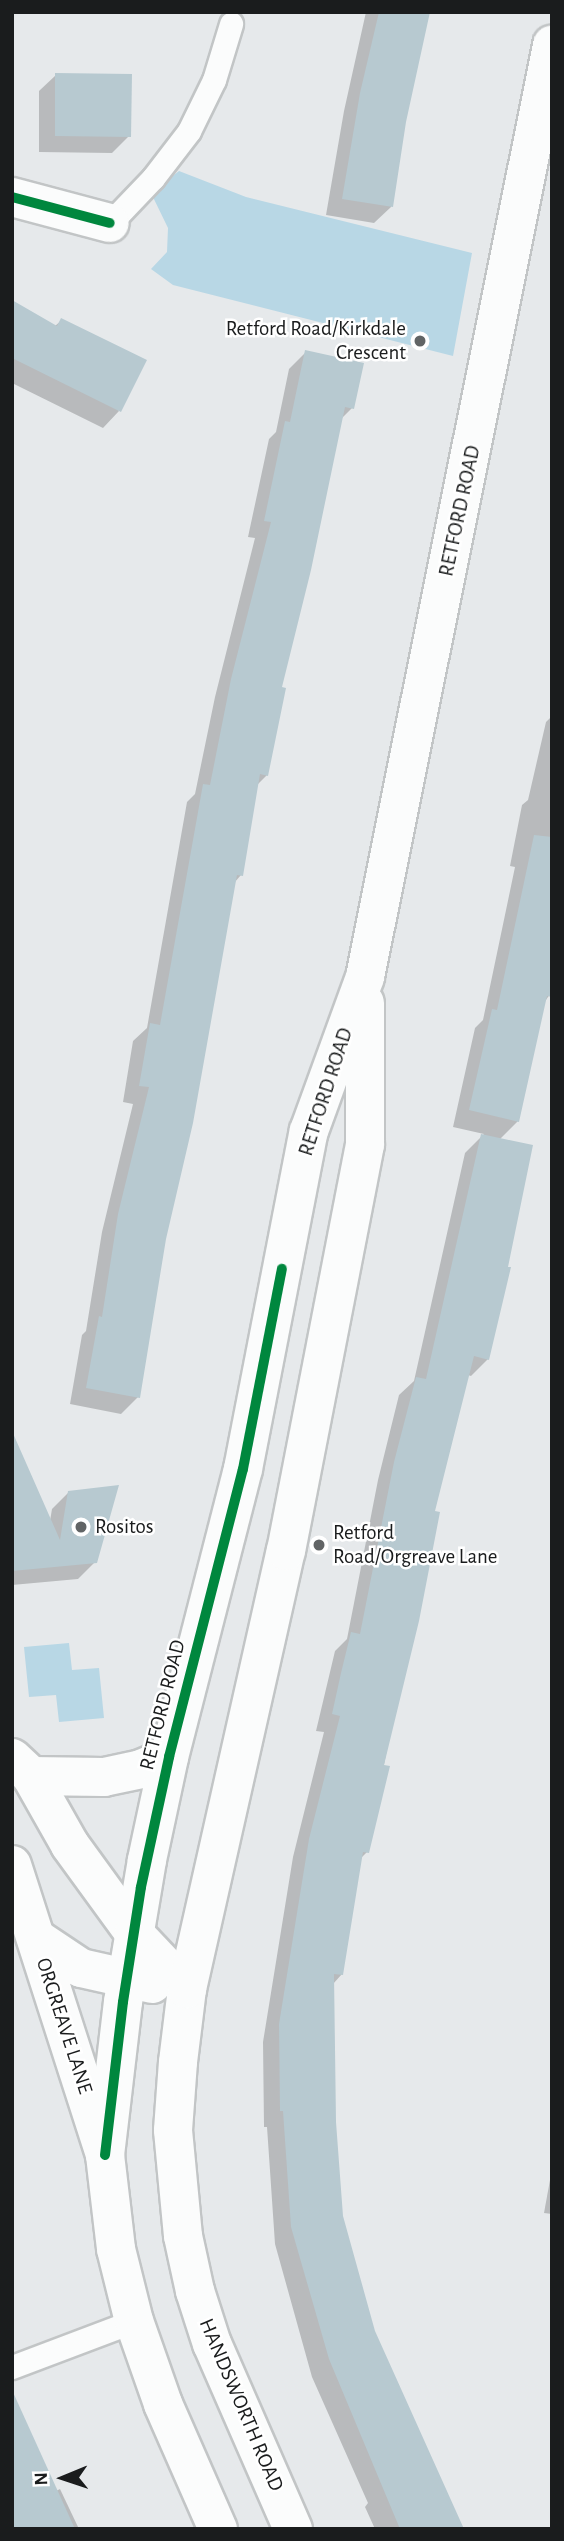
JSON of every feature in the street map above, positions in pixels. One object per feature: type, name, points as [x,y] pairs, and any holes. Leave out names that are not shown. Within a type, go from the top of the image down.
[{"type":"main road","name":"RETFORD ROAD","points":[[105,2155],[126,1981],[169,1757],[243,1469],[309,1131],[365,977],[552,45]]},
{"type":"main road","points":[[12,197],[110,223]]},
{"type":"main road","name":"RETFORD ROAD","points":[[187,1989],[286,1551],[365,1145],[365,977]]},
{"type":"main road","points":[[22,1767],[104,1777],[141,1769],[169,1757]]},
{"type":"main road","points":[[22,1767],[70,1845],[134,1933],[187,1989]]},
{"type":"main road","name":"ORGREAVE LANE","points":[[12,1865],[105,2155]]},
{"type":"main road","name":"ORGREAVE LANE","points":[[36,1938],[80,1968],[126,1981],[187,1989]]},
{"type":"main road","name":"HANDSWORTH ROAD","points":[[187,1989],[173,2130],[183,2236],[212,2344],[293,2529]]},
{"type":"main road","points":[[105,2155],[116,2249],[134,2321],[163,2404],[218,2529]]},
{"type":"lane","points":[[110,223],[153,178],[189,131],[214,80],[231,24]]},
{"type":"lane","points":[[12,2367],[134,2321]]},
{"type":"shaded area","points":[[179,171],[246,197],[472,253],[453,356],[173,285],[151,269],[167,252],[168,228],[151,193]]},
{"type":"shaded area","points":[[69,1643],[72,1670],[99,1668],[104,1718],[59,1722],[56,1695],[29,1697],[24,1647]]},
{"type":"building","points":[[379,12],[430,12],[406,122],[393,207],[342,199],[360,93]]},
{"type":"building","points":[[55,73],[132,74],[131,137],[55,136]]},
{"type":"building","points":[[12,300],[57,326],[61,318],[147,360],[121,412],[12,358]]},
{"type":"building","points":[[305,350],[364,363],[354,409],[345,407],[311,570],[282,687],[286,688],[268,776],[260,774],[243,876],[237,875],[193,1123],[166,1239],[140,1398],[86,1388],[99,1316],[102,1317],[118,1214],[149,1087],[139,1086],[150,1023],[160,1025],[203,784],[210,785],[231,679],[271,522],[264,521],[285,421],[290,422]]},
{"type":"building","points":[[534,835],[552,837],[552,997],[547,996],[519,1122],[469,1110],[492,1009],[497,1010]]},
{"type":"building","points":[[481,1134],[533,1145],[508,1267],[511,1267],[489,1360],[474,1356],[435,1511],[440,1512],[419,1621],[384,1765],[390,1766],[369,1853],[363,1852],[343,1975],[334,1974],[336,2122],[343,2216],[375,2331],[464,2529],[400,2529],[329,2359],[291,2227],[283,2111],[280,2111],[279,2024],[309,1839],[340,1716],[332,1714],[341,1673],[351,1632],[360,1634],[394,1462],[416,1377],[426,1379]]},
{"type":"building","points":[[12,1431],[60,1540],[68,1491],[119,1485],[97,1563],[12,1571]]},
{"type":"building","points":[[12,2390],[75,2529],[12,2529]]},
{"type":"cycle path","points":[[12,197],[110,223]]},
{"type":"cycle path","points":[[105,2155],[123,2002],[141,1887],[169,1757],[243,1469],[282,1269]]},
{"type":"place","name":"Retford Road/Kirkdale Crescent","points":[[420,341]]},
{"type":"place","name":"Rositos","points":[[81,1527]]},
{"type":"place","name":"Retford Road/Orgreave Lane","points":[[319,1545]]}]
